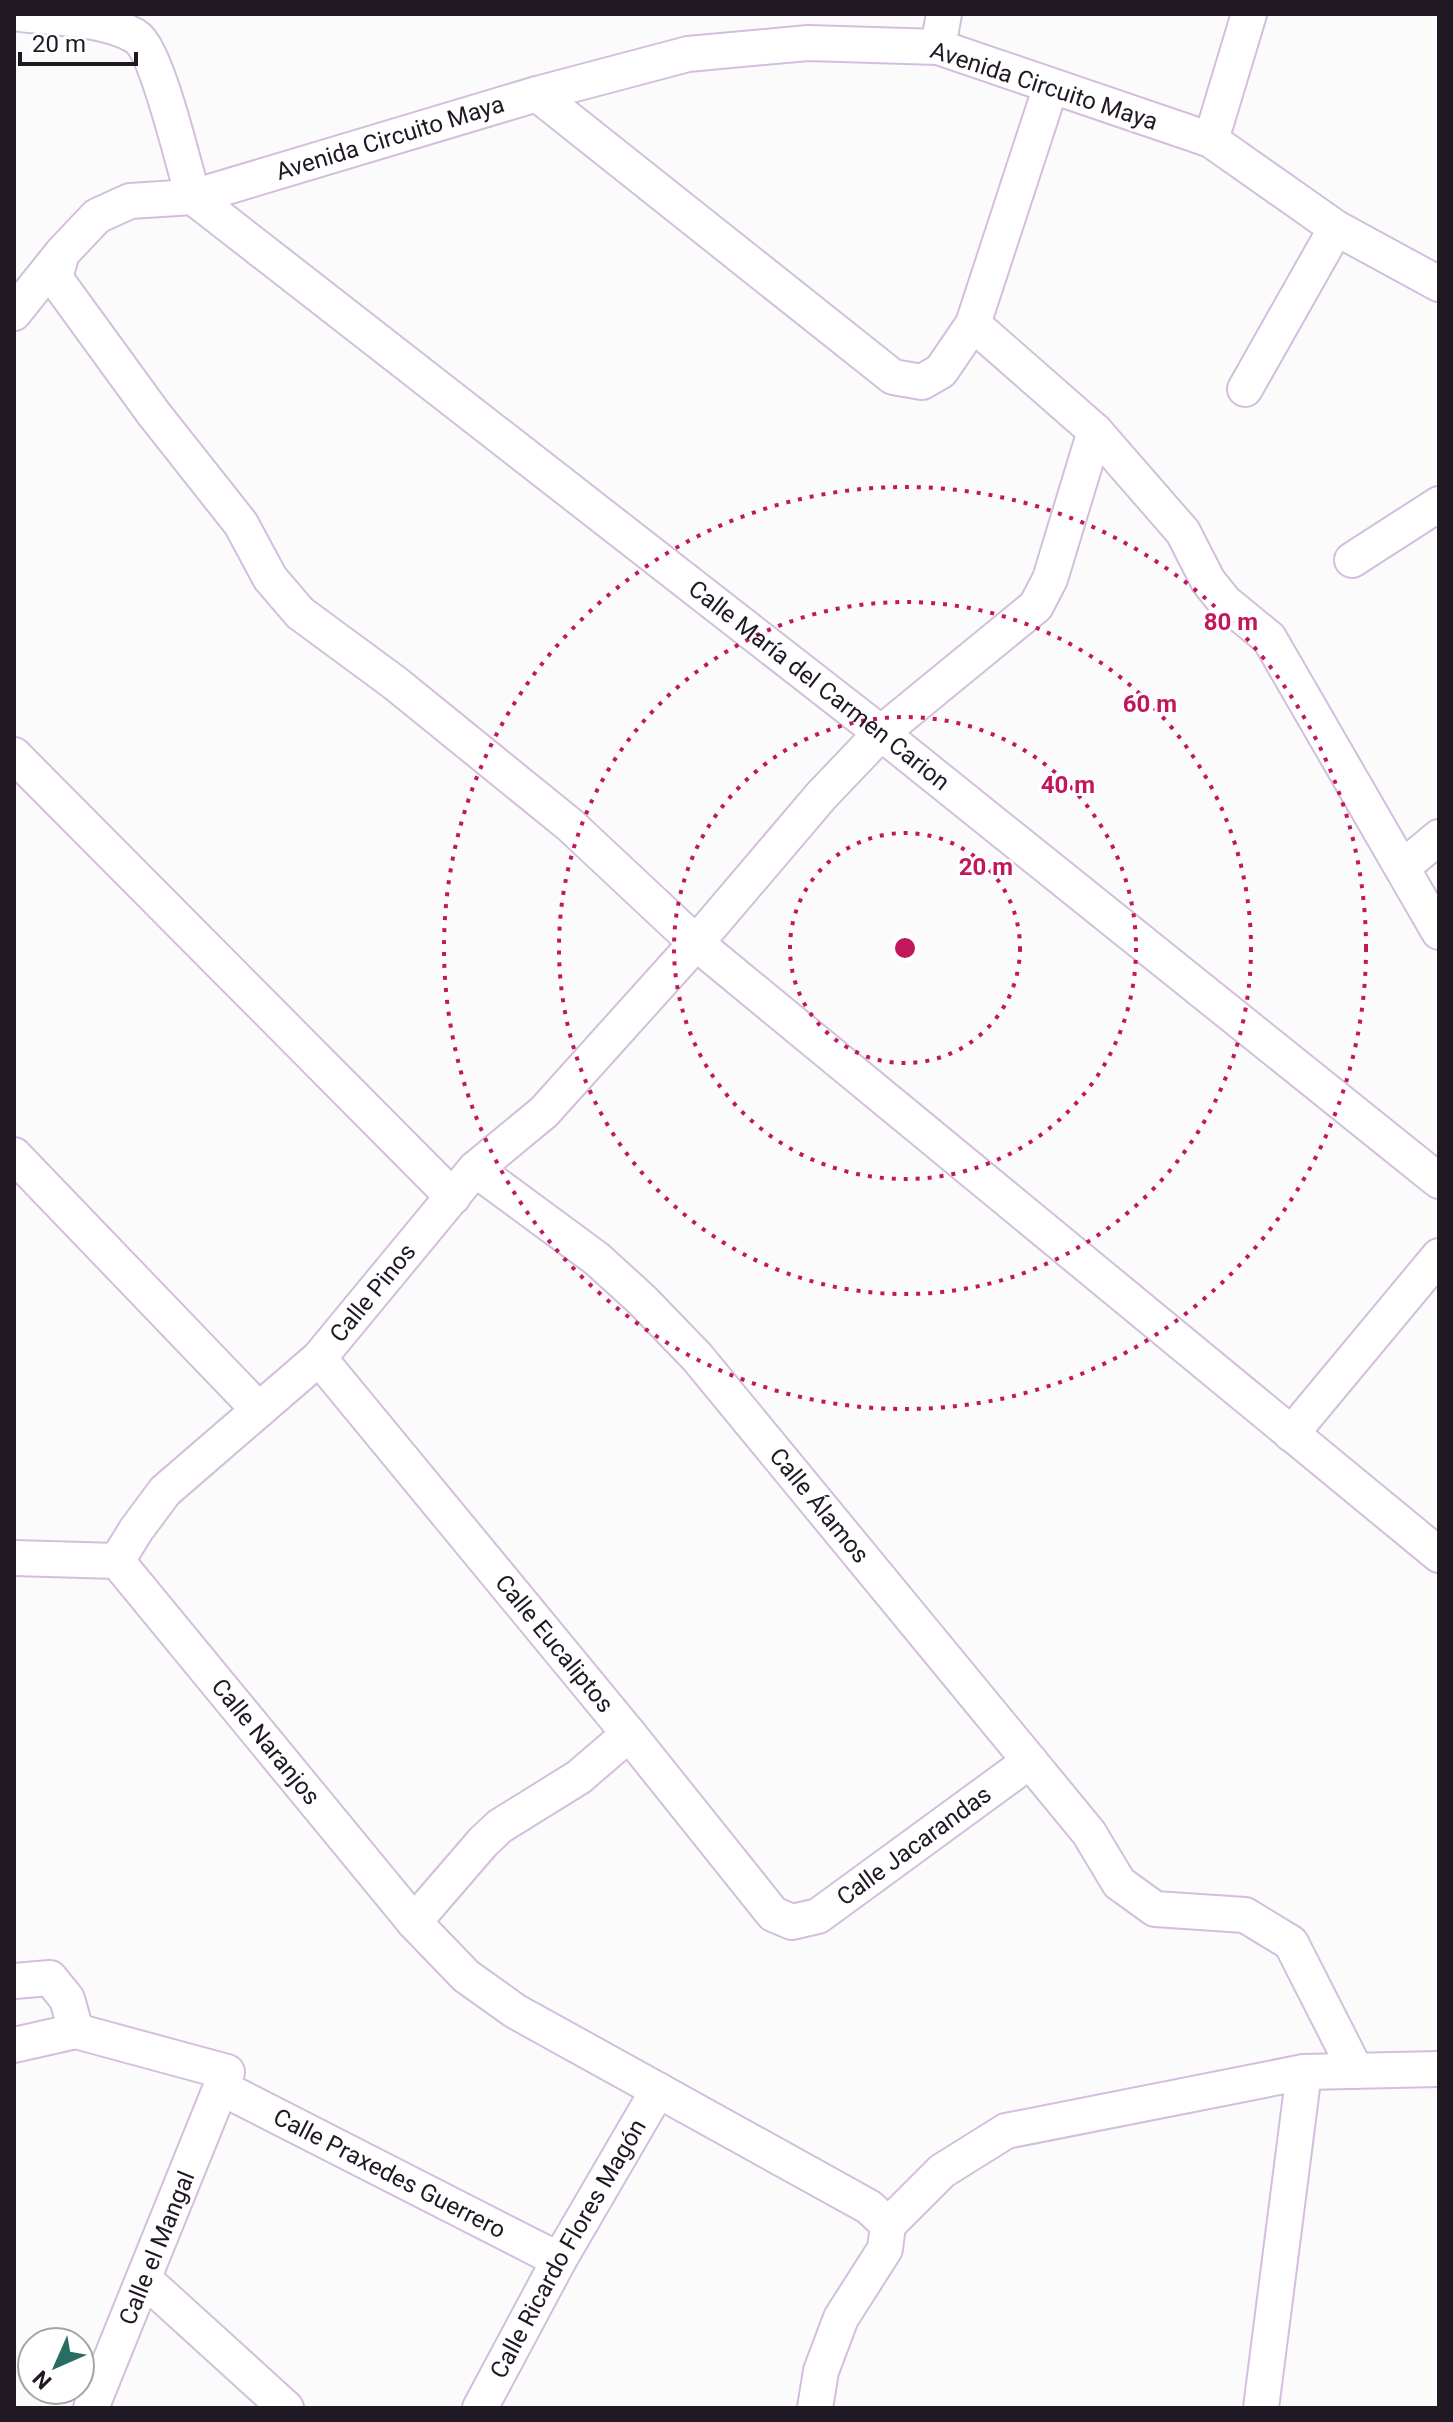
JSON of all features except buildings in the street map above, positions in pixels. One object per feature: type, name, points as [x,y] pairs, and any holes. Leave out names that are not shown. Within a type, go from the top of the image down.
[{"type":"street","points":[[20,14],[112,26],[138,37],[154,65],[193,197]]},
{"type":"street","points":[[1211,140],[1249,14]]},
{"type":"street","name":"Avenida Circuito Maya","points":[[14,313],[62,253],[97,216],[130,201],[193,197],[537,94],[688,54],[941,30],[1051,86],[1211,140],[1336,228],[1439,284]]},
{"type":"street","points":[[537,94],[893,377],[922,382],[941,371],[973,324],[1051,86]]},
{"type":"street","name":"Calle María del Carmen Carion","points":[[193,197],[881,733],[1439,1181]]},
{"type":"street","points":[[1245,389],[1336,228]]},
{"type":"street","points":[[62,253],[55,278],[68,298],[241,524],[270,578],[300,613],[395,683],[570,825],[696,943],[1439,1555]]},
{"type":"street","points":[[973,324],[1095,431],[1183,532],[1208,581],[1225,602],[1269,638],[1439,932]]},
{"type":"street","name":"Calle Pinos","points":[[117,1561],[165,1491],[319,1358],[475,1169],[544,1112],[696,943],[803,817],[881,733],[1036,606],[1050,579],[1095,431]]},
{"type":"street","points":[[1352,560],[1439,504]]},
{"type":"street","points":[[14,755],[453,1197]]},
{"type":"street","points":[[1403,867],[1439,837]]},
{"type":"street","points":[[14,1155],[259,1410]]},
{"type":"street","name":"Calle Álamos","points":[[475,1169],[597,1259],[697,1357],[1089,1833],[1119,1883],[1155,1909],[1245,1915],[1291,1943],[1356,2071]]},
{"type":"street","points":[[1291,1434],[1439,1256]]},
{"type":"street","name":"Calle Eucaliptos","points":[[319,1358],[773,1914],[792,1922]]},
{"type":"street","points":[[14,1558],[117,1561]]},
{"type":"street","name":"Calle Naranjos","points":[[117,1561],[414,1922],[466,1976],[515,2011],[869,2207],[888,2225]]},
{"type":"street","points":[[414,1922],[500,1826],[579,1777],[629,1734]]},
{"type":"street","name":"Calle Jacarandas","points":[[792,1922],[818,1916],[1030,1761]]},
{"type":"street","points":[[14,1981],[50,1978],[67,1999],[76,2031]]},
{"type":"street","points":[[14,2045],[76,2031],[227,2072],[222,2088]]},
{"type":"street","points":[[815,2408],[821,2371],[841,2318],[885,2249],[888,2225],[942,2171],[1006,2131],[1304,2072],[1439,2069]]},
{"type":"street","points":[[1261,2408],[1304,2072]]},
{"type":"street","name":"Calle Praxedes Guerrero","points":[[222,2088],[559,2260]]},
{"type":"street","name":"Calle el Mangal","points":[[91,2408],[222,2088]]},
{"type":"street","name":"Calle Ricardo Flores Magón","points":[[480,2408],[559,2260],[658,2090]]},
{"type":"street","points":[[144,2279],[286,2408]]}]
